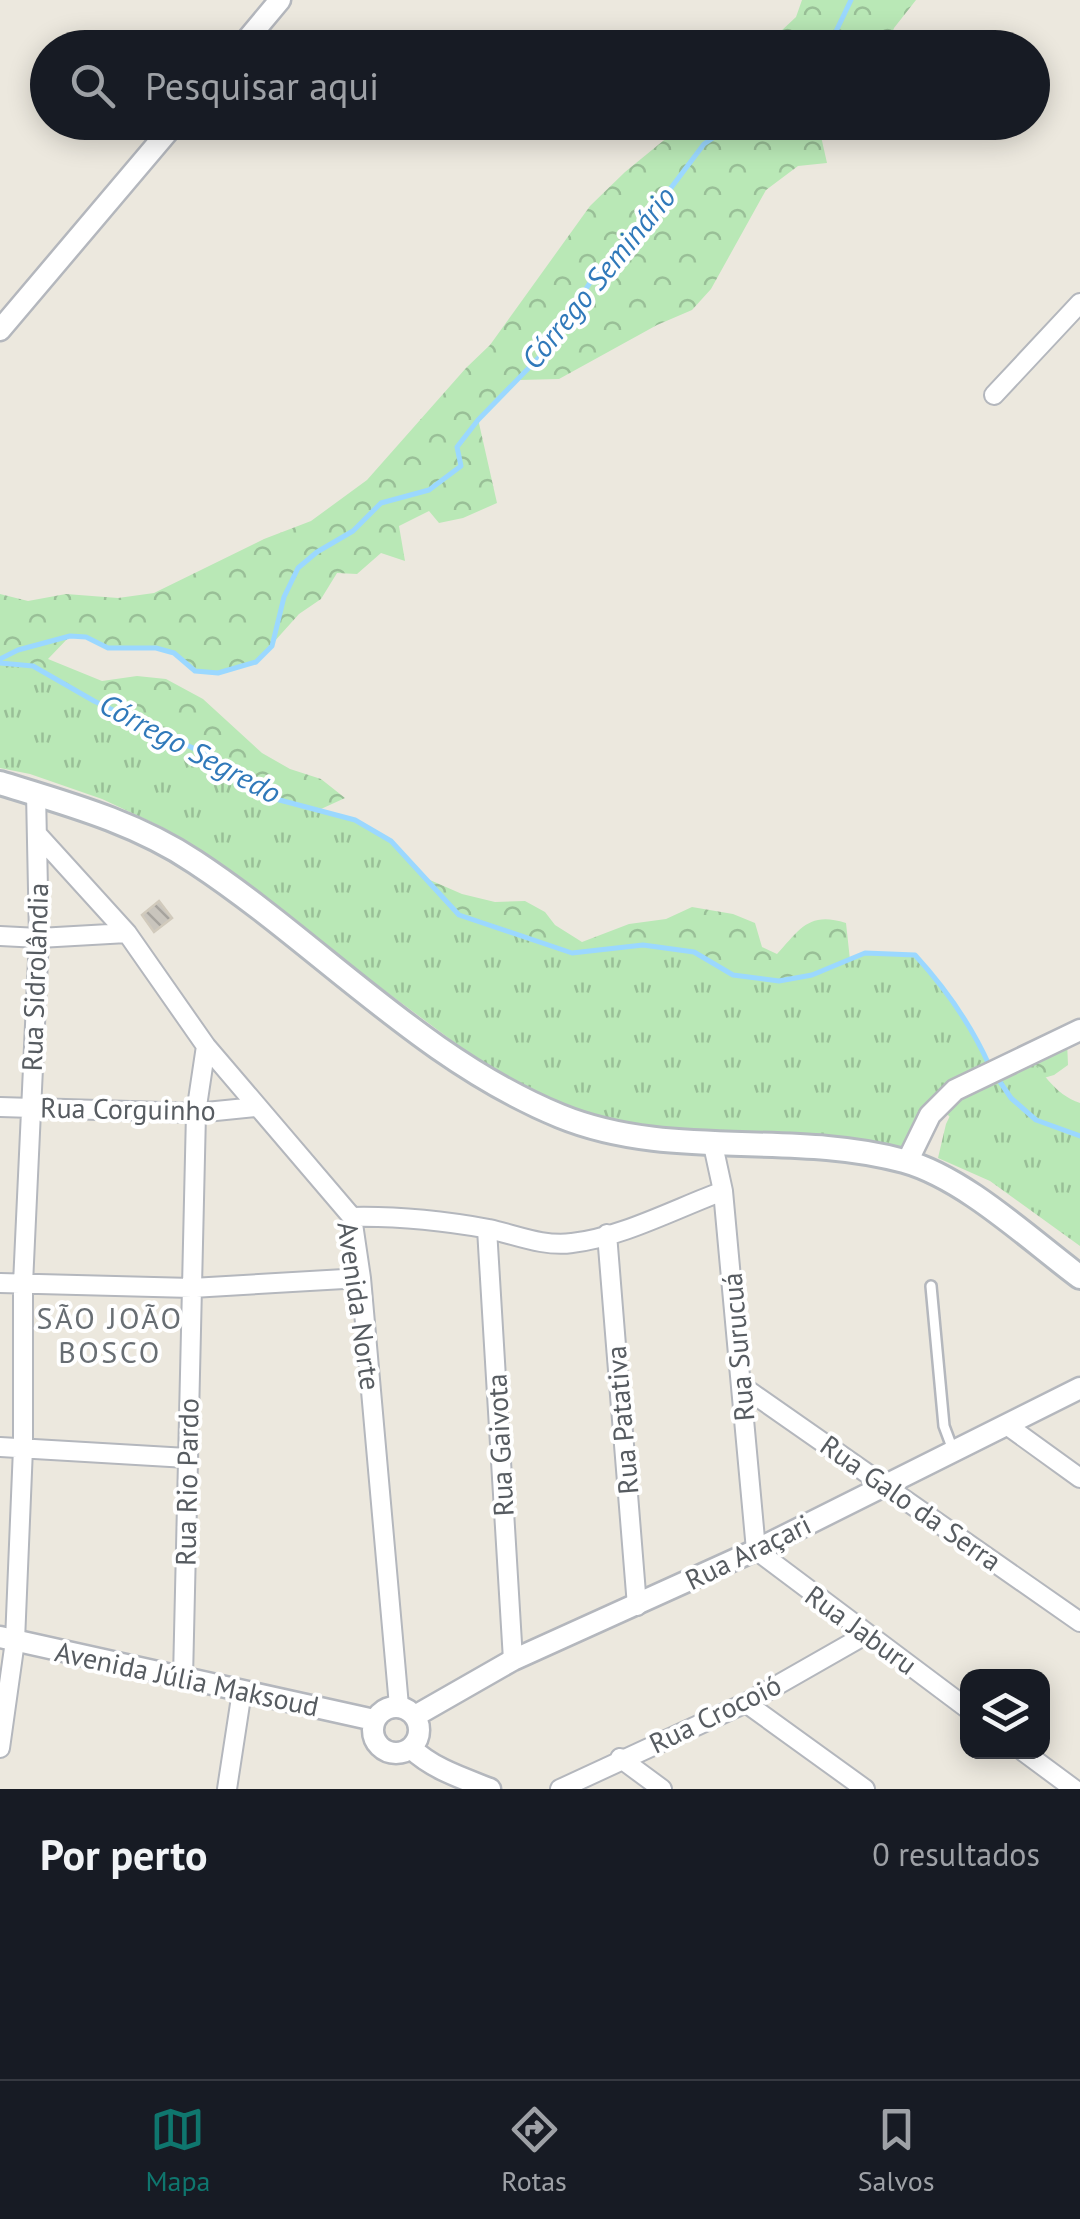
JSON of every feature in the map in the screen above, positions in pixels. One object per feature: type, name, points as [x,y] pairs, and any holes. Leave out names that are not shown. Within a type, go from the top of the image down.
[{"type":"main road","points":[[0,786],[110,817],[195,862],[447,1052],[519,1098],[600,1129],[712,1144],[838,1148],[907,1162],[972,1196],[1080,1277]]},
{"type":"street","points":[[255,30],[280,0]]},
{"type":"street","points":[[0,330],[161,140]]},
{"type":"street","points":[[994,394],[1080,303]]},
{"type":"street","name":"Rua Sidrolândia","points":[[0,1748],[23,1448],[23,1284],[39,938],[38,835],[32,792]]},
{"type":"street","name":"Avenida Norte","points":[[38,835],[127,934],[206,1046],[352,1216],[407,1711]]},
{"type":"street","points":[[0,936],[127,934]]},
{"type":"street","points":[[907,1162],[914,1142],[938,1103],[977,1077],[1080,1030]]},
{"type":"street","name":"Rua Rio Pardo","points":[[183,1678],[196,1113],[206,1046]]},
{"type":"street","name":"Rua Corguinho","points":[[0,1107],[196,1113],[256,1107]]},
{"type":"street","name":"Rua Surucuá","points":[[712,1144],[724,1191],[756,1550]]},
{"type":"street","points":[[352,1216],[406,1218],[570,1244],[724,1191]]},
{"type":"street","name":"Rua Gaivota","points":[[488,1229],[513,1660]]},
{"type":"street","name":"Rua Patativa","points":[[606,1234],[637,1606]]},
{"type":"street","points":[[0,1283],[192,1288],[361,1278]]},
{"type":"street","name":"Rua Galo da Serra","points":[[742,1386],[1080,1622]]},
{"type":"street","name":"Rua Araçari","points":[[407,1711],[756,1550],[1080,1388]]},
{"type":"street","points":[[1008,1426],[1080,1478]]},
{"type":"street","points":[[0,1448],[187,1458]]},
{"type":"street","name":"Rua Jaburu","points":[[756,1550],[960,1703]]},
{"type":"street","name":"Rua Crocoió","points":[[560,1789],[746,1703],[868,1634]]},
{"type":"street","name":"Avenida Júlia Maksoud","points":[[8,1639],[374,1720]]},
{"type":"street","points":[[227,1789],[242,1692]]},
{"type":"street","points":[[746,1703],[866,1789]]},
{"type":"street","points":[[389,1707],[407,1711],[420,1727],[418,1738],[412,1748],[400,1754],[388,1752],[377,1744],[372,1732],[374,1720],[389,1707]]},
{"type":"street","points":[[412,1748],[449,1773],[490,1789]]},
{"type":"street","points":[[620,1758],[662,1789]]},
{"type":"street","points":[[1033,1759],[1074,1789]]},
{"type":"lane","points":[[931,1286],[944,1426],[954,1451]]},
{"type":"green space","points":[[802,0],[916,0],[893,30],[782,30],[796,17]]},
{"type":"green space","points":[[664,140],[822,140],[827,163],[798,166],[766,190],[711,289],[692,310],[559,379],[519,380],[478,419],[497,503],[463,518],[439,523],[429,511],[399,526],[405,561],[381,553],[357,574],[337,573],[321,599],[299,614],[256,662],[218,673],[195,671],[174,653],[156,648],[108,648],[86,637],[70,636],[48,659],[102,681],[137,676],[166,679],[203,699],[262,753],[290,769],[321,779],[345,798],[321,809],[355,820],[391,841],[423,877],[462,894],[495,902],[525,901],[582,942],[629,924],[666,919],[692,907],[733,914],[755,923],[762,947],[777,954],[806,925],[833,920],[846,923],[850,960],[865,953],[915,955],[959,1010],[994,1071],[1067,1041],[1068,1065],[961,1127],[926,1095],[608,1119],[498,1041],[0,709],[0,594],[28,601],[66,594],[118,598],[154,593],[264,539],[311,521],[367,480],[490,345],[590,206]]},
{"type":"green space","points":[[0,663],[33,666],[94,701],[235,768],[272,798],[355,820],[391,841],[459,915],[572,953],[643,945],[694,952],[733,975],[779,981],[812,975],[865,953],[915,955],[957,1008],[990,1067],[1026,1050],[1056,1088],[1080,1103],[1080,1246],[990,1181],[938,1158],[946,1124],[960,1095],[908,1152],[844,1138],[773,1138],[655,1129],[568,1109],[489,1068],[205,853],[162,827],[102,799],[0,768]]},
{"type":"building","points":[[159,901],[172,918],[154,932],[142,915]]},
{"type":"waterway","name":"Córrego Seminário","points":[[837,30],[851,0]]},
{"type":"waterway","name":"Córrego Seminário","points":[[0,659],[70,636],[86,637],[108,648],[156,648],[174,653],[195,671],[218,673],[256,662],[272,646],[284,597],[298,568],[353,531],[381,503],[429,490],[461,466],[457,447],[556,340],[592,279],[634,237],[710,140]]},
{"type":"waterway","name":"Córrego Segredo","points":[[0,663],[33,666],[94,701],[235,768],[272,798],[355,820],[391,841],[459,915],[572,953],[643,945],[694,952],[733,975],[779,981],[812,975],[865,953],[915,955],[957,1008],[990,1067]]},
{"type":"waterway","name":"Córrego Segredo","points":[[996,1076],[1011,1098],[1036,1120],[1080,1136]]},
{"type":"district","name":"SÃO JOÃO BOSCO","points":[[110,1336]]}]
